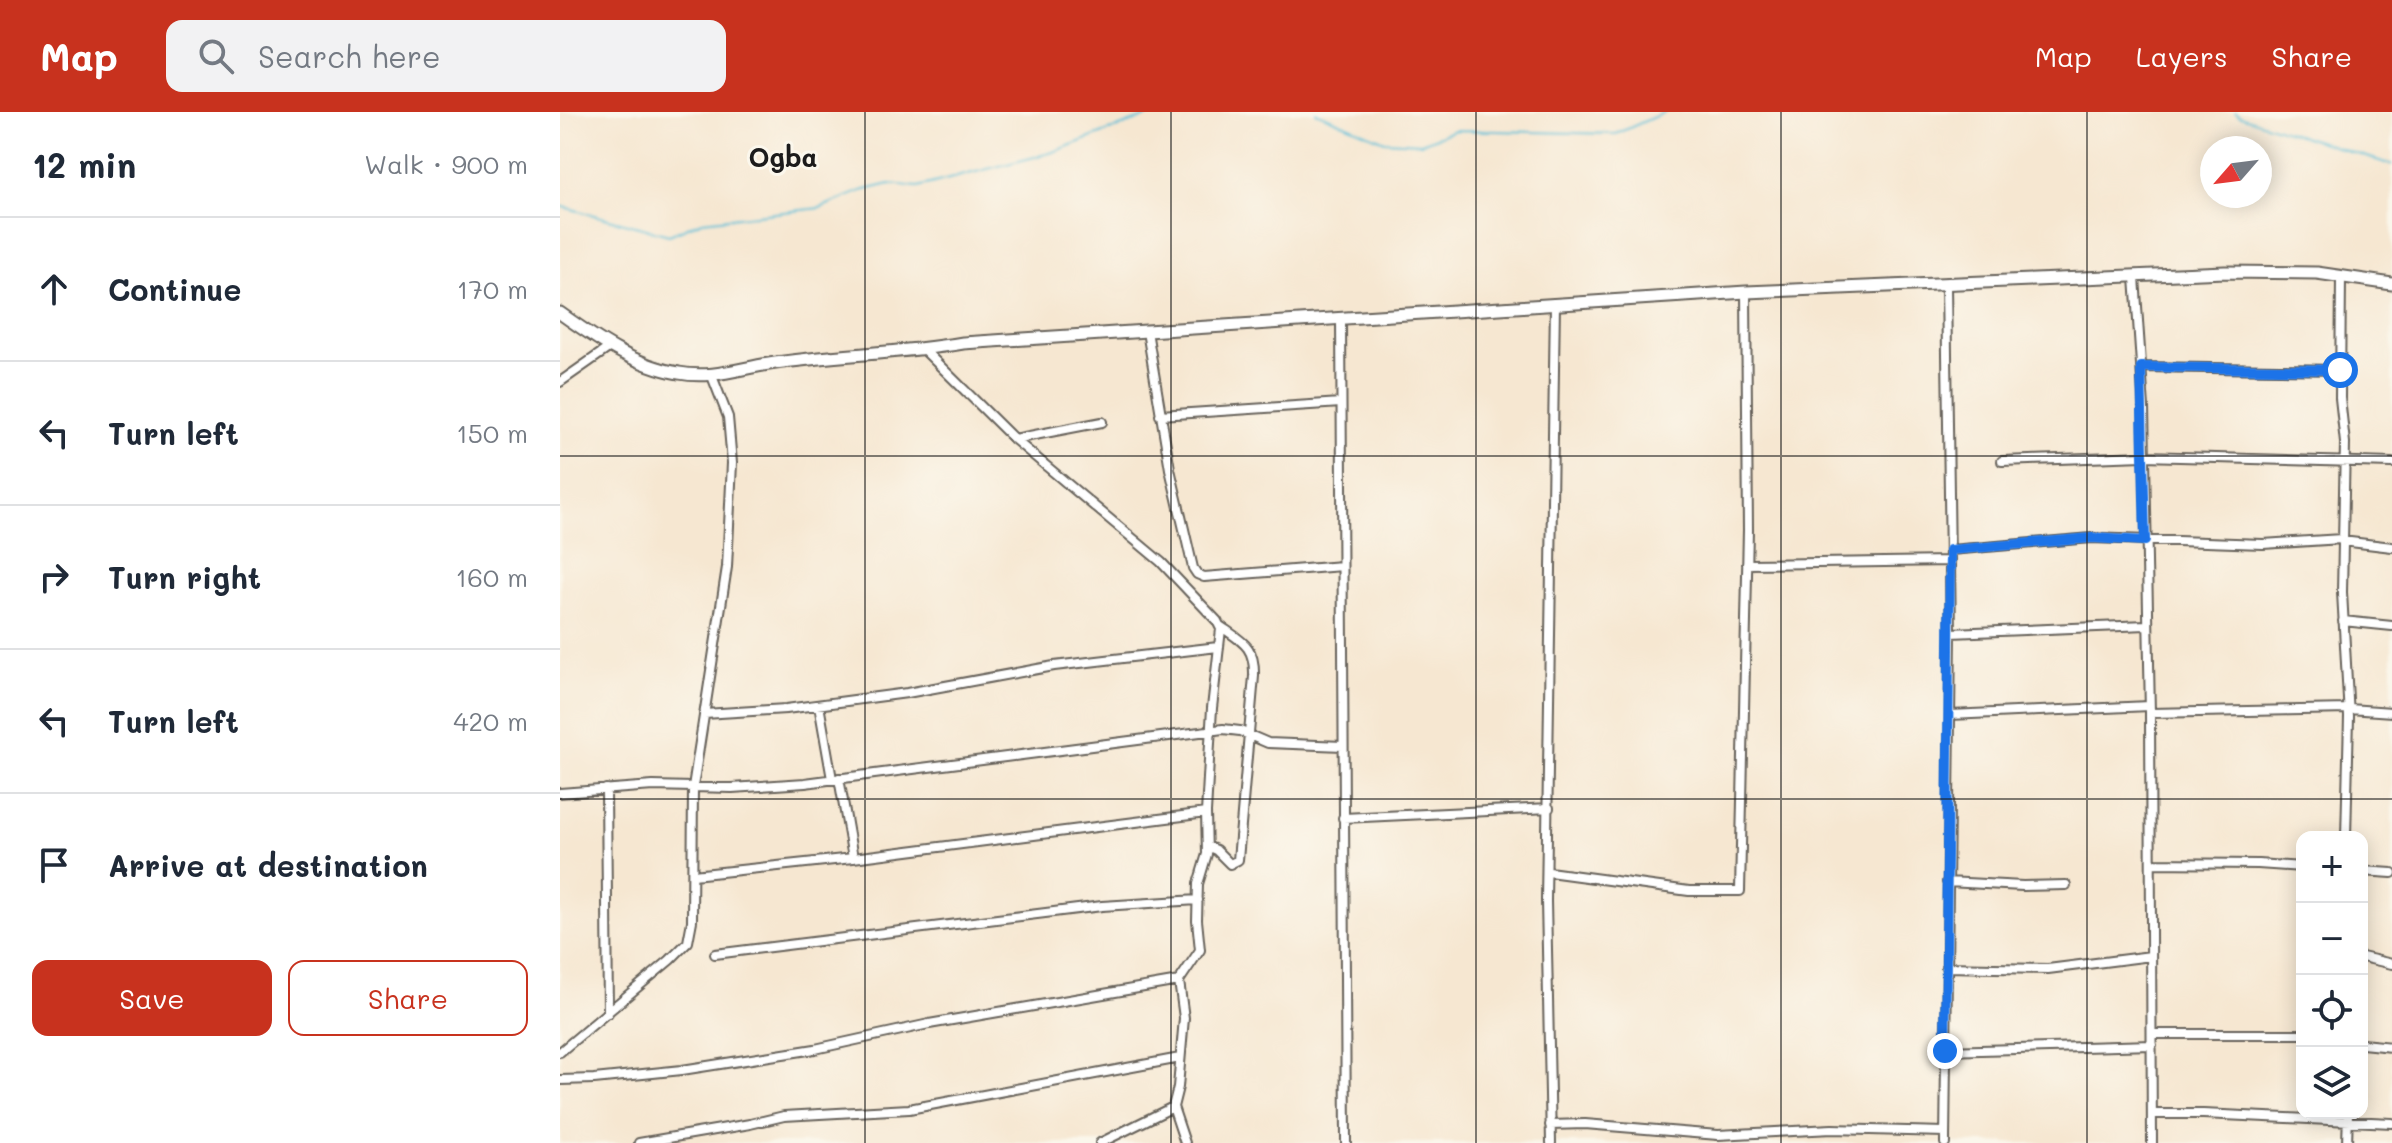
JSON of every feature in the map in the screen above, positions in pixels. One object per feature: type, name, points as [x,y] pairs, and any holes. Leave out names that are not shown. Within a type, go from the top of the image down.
[{"type":"street","points":[[560,313],[610,347],[661,369],[712,376],[768,364],[924,350],[963,343],[1746,292],[2225,272],[2317,273],[2392,284]]},
{"type":"street","points":[[2341,276],[2340,370],[2345,460],[2343,621],[2349,709],[2346,831]]},
{"type":"street","points":[[2135,277],[2141,367],[2150,709],[2152,1143]]},
{"type":"street","points":[[1945,1143],[1951,633],[1946,285]]},
{"type":"street","points":[[1549,872],[1689,891],[1740,891],[1747,564],[1746,292]]},
{"type":"street","points":[[1551,1143],[1546,901],[1549,872],[1549,578],[1555,303]]},
{"type":"street","points":[[1341,319],[1346,1143]]},
{"type":"street","points":[[1147,331],[1170,469],[1197,574],[1204,577],[1342,566]]},
{"type":"street","points":[[560,382],[610,347]]},
{"type":"street","points":[[924,350],[1014,439],[1161,562],[1220,626],[1241,641],[1254,659],[1238,860],[1230,864],[1207,846]]},
{"type":"street","points":[[2141,367],[2340,370]]},
{"type":"street","points":[[560,1052],[688,942],[692,921],[693,787],[727,567],[732,463],[728,417],[712,376]]},
{"type":"street","points":[[1160,415],[1341,403]]},
{"type":"street","points":[[1014,439],[1102,422]]},
{"type":"street","points":[[2002,461],[2144,456],[2392,463]]},
{"type":"street","points":[[1950,550],[2092,538],[2263,544],[2342,540],[2392,547]]},
{"type":"street","points":[[1747,564],[1950,561]]},
{"type":"street","points":[[2343,621],[2392,626]]},
{"type":"street","points":[[1951,633],[2147,625]]},
{"type":"street","points":[[1185,1143],[1173,1107],[1178,1087],[1184,1018],[1179,981],[1200,950],[1198,884],[1207,854],[1206,813],[1220,626]]},
{"type":"street","points":[[704,714],[819,705],[907,693],[1054,666],[1218,647]]},
{"type":"street","points":[[819,705],[853,858]]},
{"type":"street","points":[[1950,715],[2150,709],[2349,709],[2392,712]]},
{"type":"street","points":[[560,793],[653,786],[732,788],[1223,729],[1250,734],[1268,743],[1343,746]]},
{"type":"street","points":[[606,789],[608,1013]]},
{"type":"street","points":[[1343,818],[1549,808]]},
{"type":"street","points":[[693,875],[1206,813]]},
{"type":"street","points":[[2151,863],[2296,867]]},
{"type":"street","points":[[2368,871],[2392,873]]},
{"type":"street","points":[[1947,882],[2066,885]]},
{"type":"street","points":[[715,954],[1102,906],[1198,900]]},
{"type":"street","points":[[1946,967],[2048,969],[2151,956]]},
{"type":"street","points":[[2368,958],[2392,964]]},
{"type":"street","points":[[560,1080],[682,1070],[815,1049],[929,1024],[1179,981]]},
{"type":"street","points":[[2152,1034],[2296,1034]]},
{"type":"street","points":[[1945,1051],[2152,1045]]},
{"type":"street","points":[[2368,1045],[2392,1047]]},
{"type":"street","points":[[639,1143],[784,1116],[909,1109],[1180,1058]]},
{"type":"street","points":[[1100,1143],[1173,1107]]},
{"type":"street","points":[[2153,1114],[2296,1117]]},
{"type":"street","points":[[2347,1143],[2348,1119]]},
{"type":"street","points":[[2357,1119],[2392,1123]]},
{"type":"street","points":[[1550,1125],[1585,1124],[1718,1135],[1832,1129],[1945,1132]]},
{"type":"waterway","points":[[560,206],[669,235],[702,221],[820,208],[861,191],[890,184],[918,187],[1050,153],[1160,112]]},
{"type":"waterway","points":[[1316,112],[1385,141],[1421,143],[1455,130],[1616,134],[1665,112]]},
{"type":"waterway","points":[[2235,112],[2392,165]]},
{"type":"district","name":"Ogba","points":[[783,157]]},
{"type":"route","points":[[1945,1051],[1950,550],[2092,538],[2145,541],[2141,367],[2340,370]]}]
